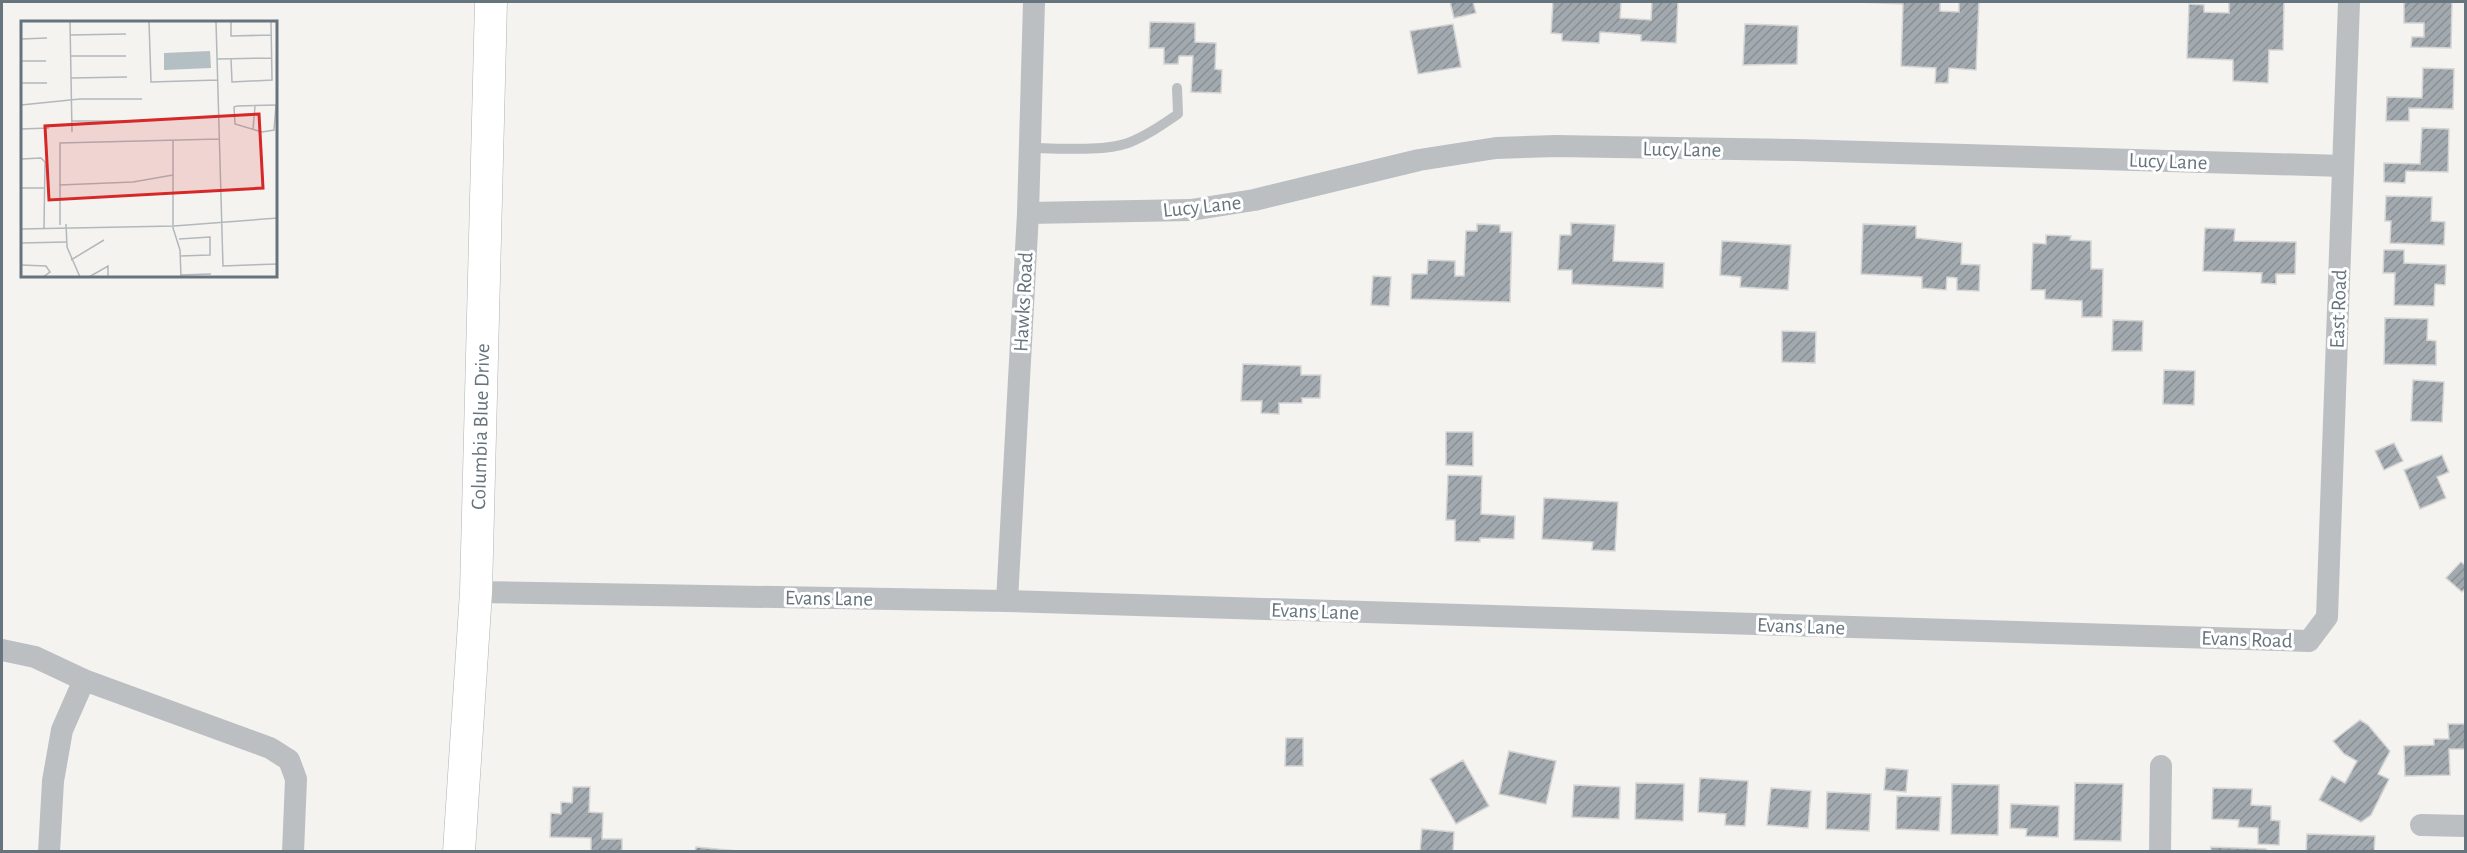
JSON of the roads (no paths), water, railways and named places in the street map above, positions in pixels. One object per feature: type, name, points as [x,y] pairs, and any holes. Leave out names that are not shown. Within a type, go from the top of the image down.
[{"type":"street","name":"Columbia Blue Drive","points":[[459,852],[476,592],[491,2]]},
{"type":"street","name":"Hawks Road","points":[[1007,602],[1028,213],[1034,2]]},
{"type":"street","name":"East Road","points":[[2327,617],[2349,2]]},
{"type":"street","name":"Lucy Lane","points":[[1028,213],[1191,210],[1262,198],[1419,160],[1516,147],[1796,150],[2343,166]]},
{"type":"street","name":"Evans Lane","points":[[476,592],[1007,602],[2154,636]]},
{"type":"street","name":"Evans Road","points":[[2154,636],[2309,641],[2327,617]]},
{"type":"street","points":[[2,650],[35,657],[84,680],[270,748],[289,760],[296,778],[293,852]]},
{"type":"street","points":[[49,852],[53,781],[62,730],[84,680]]},
{"type":"street","points":[[2160,852],[2161,766]]},
{"type":"street","points":[[2421,825],[2466,826]]},
{"type":"lane","points":[[1029,148],[1080,149],[1127,143],[1178,114],[1177,88]]}]
